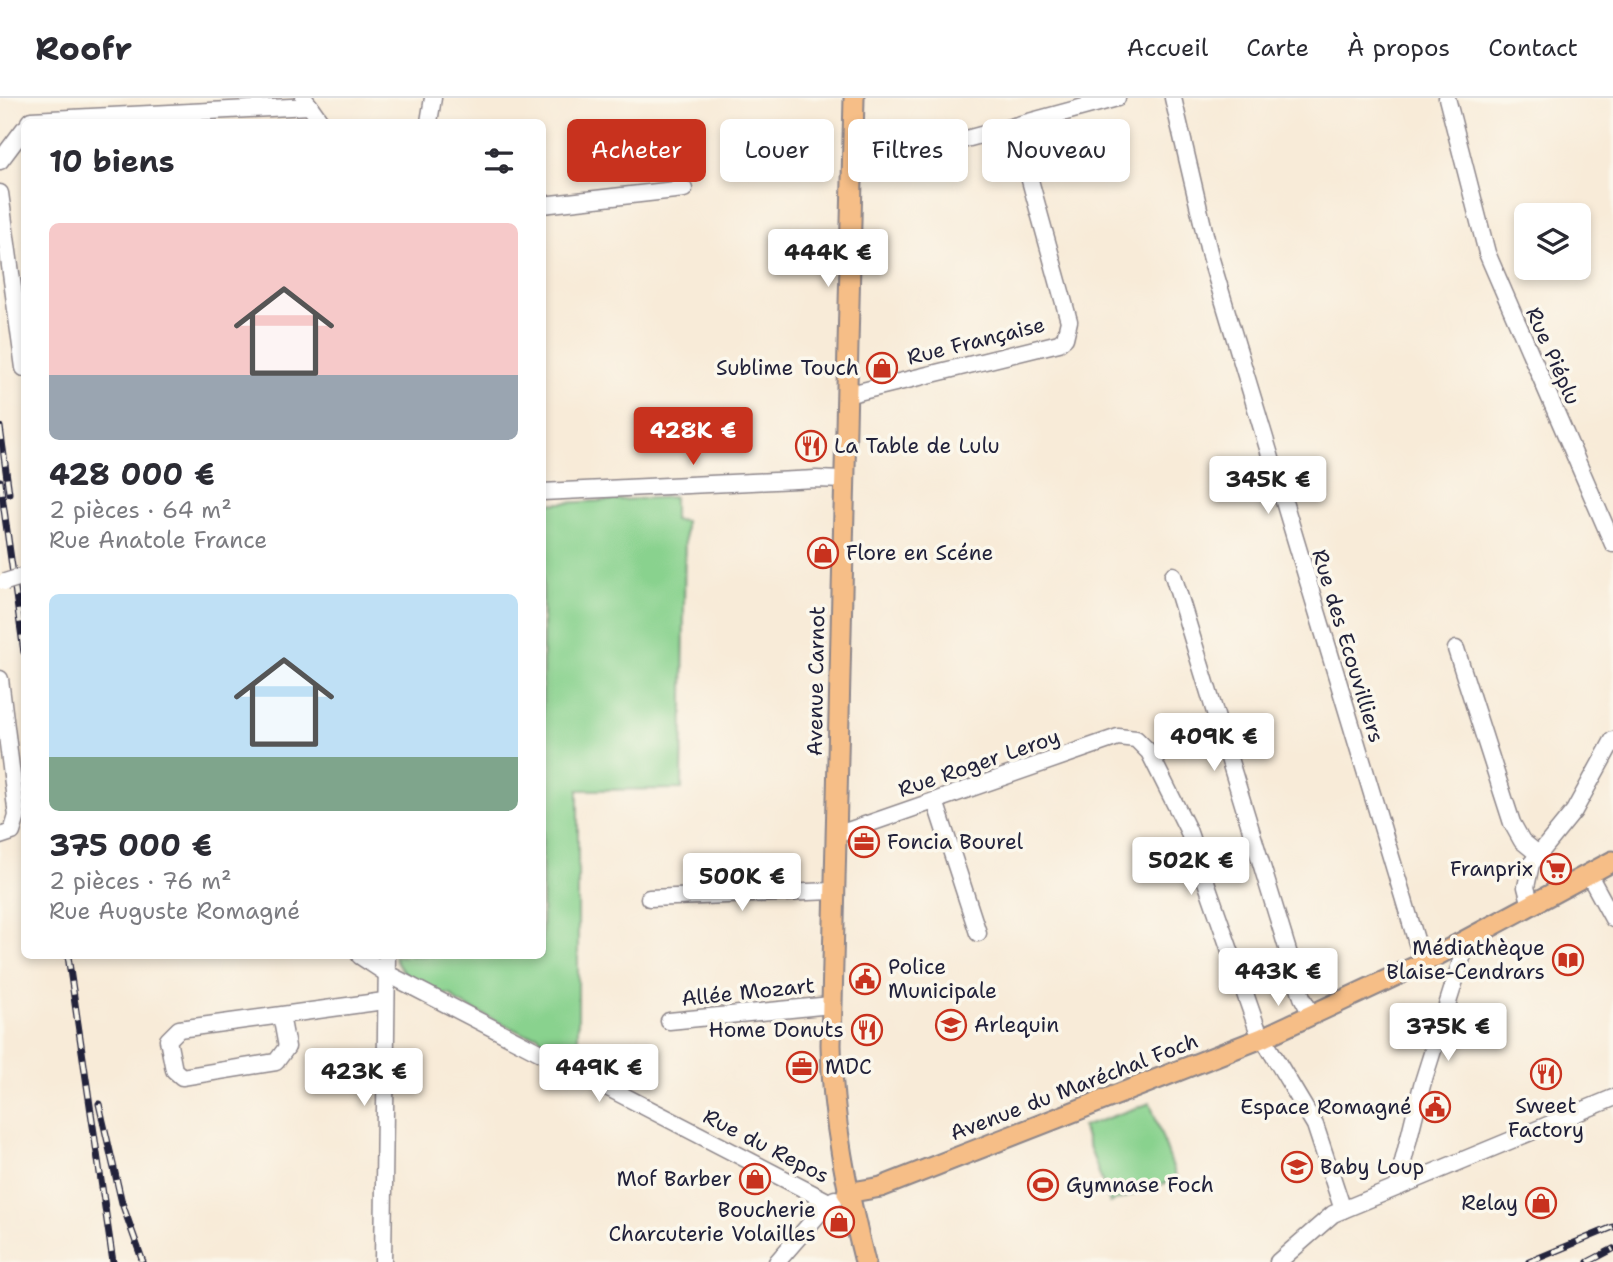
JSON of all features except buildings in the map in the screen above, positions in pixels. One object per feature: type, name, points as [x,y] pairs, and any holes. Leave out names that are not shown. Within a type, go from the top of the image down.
[{"type":"main road","name":"Avenue Carnot","points":[[853,119],[854,98]]},
{"type":"main road","name":"Avenue Carnot","points":[[852,182],[831,1005],[832,1086],[847,1193],[865,1262]]},
{"type":"main road","name":"Avenue du Maréchal Foch","points":[[847,1193],[881,1187],[1262,1038],[1423,962],[1613,861]]},
{"type":"street","points":[[430,119],[433,98]]},
{"type":"street","points":[[1040,119],[1117,98]]},
{"type":"street","name":"Rue des Ecouvilliers","points":[[1173,98],[1214,268],[1423,962]]},
{"type":"street","name":"Rue Piéplu","points":[[1447,98],[1487,253],[1613,544]]},
{"type":"street","points":[[91,119],[307,102],[319,119]]},
{"type":"street","points":[[0,161],[21,133]]},
{"type":"street","name":"Rue Française","points":[[846,394],[1059,343],[1065,338],[1069,321],[1031,182]]},
{"type":"street","points":[[546,205],[684,189]]},
{"type":"street","points":[[0,193],[21,346]]},
{"type":"street","points":[[546,492],[843,480]]},
{"type":"street","points":[[1173,575],[1302,997],[1311,1014]]},
{"type":"street","points":[[2,583],[21,577]]},
{"type":"street","points":[[1456,649],[1512,823],[1522,841],[1538,854]]},
{"type":"street","points":[[0,679],[16,816],[12,832],[0,836]]},
{"type":"street","name":"Rue Roger Leroy","points":[[836,835],[1118,737],[1136,739],[1149,752],[1188,830],[1240,986],[1262,1038]]},
{"type":"street","points":[[1531,906],[1526,879],[1538,854],[1574,811],[1613,740]]},
{"type":"street","points":[[936,801],[978,933]]},
{"type":"street","points":[[1589,875],[1613,919]]},
{"type":"street","points":[[649,898],[834,891]]},
{"type":"street","points":[[1401,1186],[1399,1178],[1422,1085],[1468,939]]},
{"type":"street","name":"Rue du Repos","points":[[365,959],[386,973],[829,1202]]},
{"type":"street","points":[[383,1262],[384,1001],[387,959]]},
{"type":"street","points":[[281,1015],[286,1047],[276,1062],[182,1077],[174,1070],[168,1041],[179,1029],[281,1015],[384,1001]]},
{"type":"street","name":"Allée Mozart","points":[[669,1020],[831,1005]]},
{"type":"street","points":[[1262,1038],[1315,1125],[1343,1210]]},
{"type":"street","points":[[1278,1262],[1320,1224],[1343,1210],[1613,1098]]},
{"type":"street","points":[[777,1262],[829,1202],[847,1193]]},
{"type":"green space","points":[[674,497],[674,520],[685,521],[682,789],[578,790],[578,1061],[544,1045],[538,1035],[524,1034],[457,1002],[451,995],[417,983],[402,971],[395,959],[546,959],[546,504]]},
{"type":"green space","points":[[1150,1103],[1177,1179],[1110,1203],[1082,1127]]},
{"type":"railway","points":[[0,427],[9,493]]},
{"type":"railway","points":[[0,481],[21,631]]},
{"type":"railway","points":[[68,959],[113,1262]]},
{"type":"railway","points":[[99,1104],[122,1203],[143,1262]]},
{"type":"railway","points":[[1529,1262],[1613,1227]]},
{"type":"railway","points":[[1588,1262],[1613,1249]]},
{"type":"place","name":"Sublime Touch","points":[[882,368]]},
{"type":"place","name":"La Table de Lulu","points":[[811,446]]},
{"type":"place","name":"Flore en Scéne","points":[[823,553]]},
{"type":"place","name":"Foncia Bourel","points":[[864,842]]},
{"type":"place","name":"Franprix","points":[[1556,869]]},
{"type":"place","name":"Médiathèque Blaise-Cendrars","points":[[1568,960]]},
{"type":"place","name":"Police Municipale","points":[[865,979]]},
{"type":"place","name":"Arlequin","points":[[951,1025]]},
{"type":"place","name":"Home Donuts","points":[[867,1030]]},
{"type":"place","name":"MDC","points":[[802,1067]]},
{"type":"place","name":"Sweet Factory","points":[[1546,1074]]},
{"type":"place","name":"Espace Romagné","points":[[1435,1107]]},
{"type":"place","name":"Baby Loup","points":[[1297,1167]]},
{"type":"place","name":"Mof Barber","points":[[755,1179]]},
{"type":"place","name":"Gymnase Foch","points":[[1043,1185]]},
{"type":"place","name":"Relay","points":[[1541,1203]]},
{"type":"place","name":"Boucherie Charcuterie Volailles","points":[[839,1222]]}]
